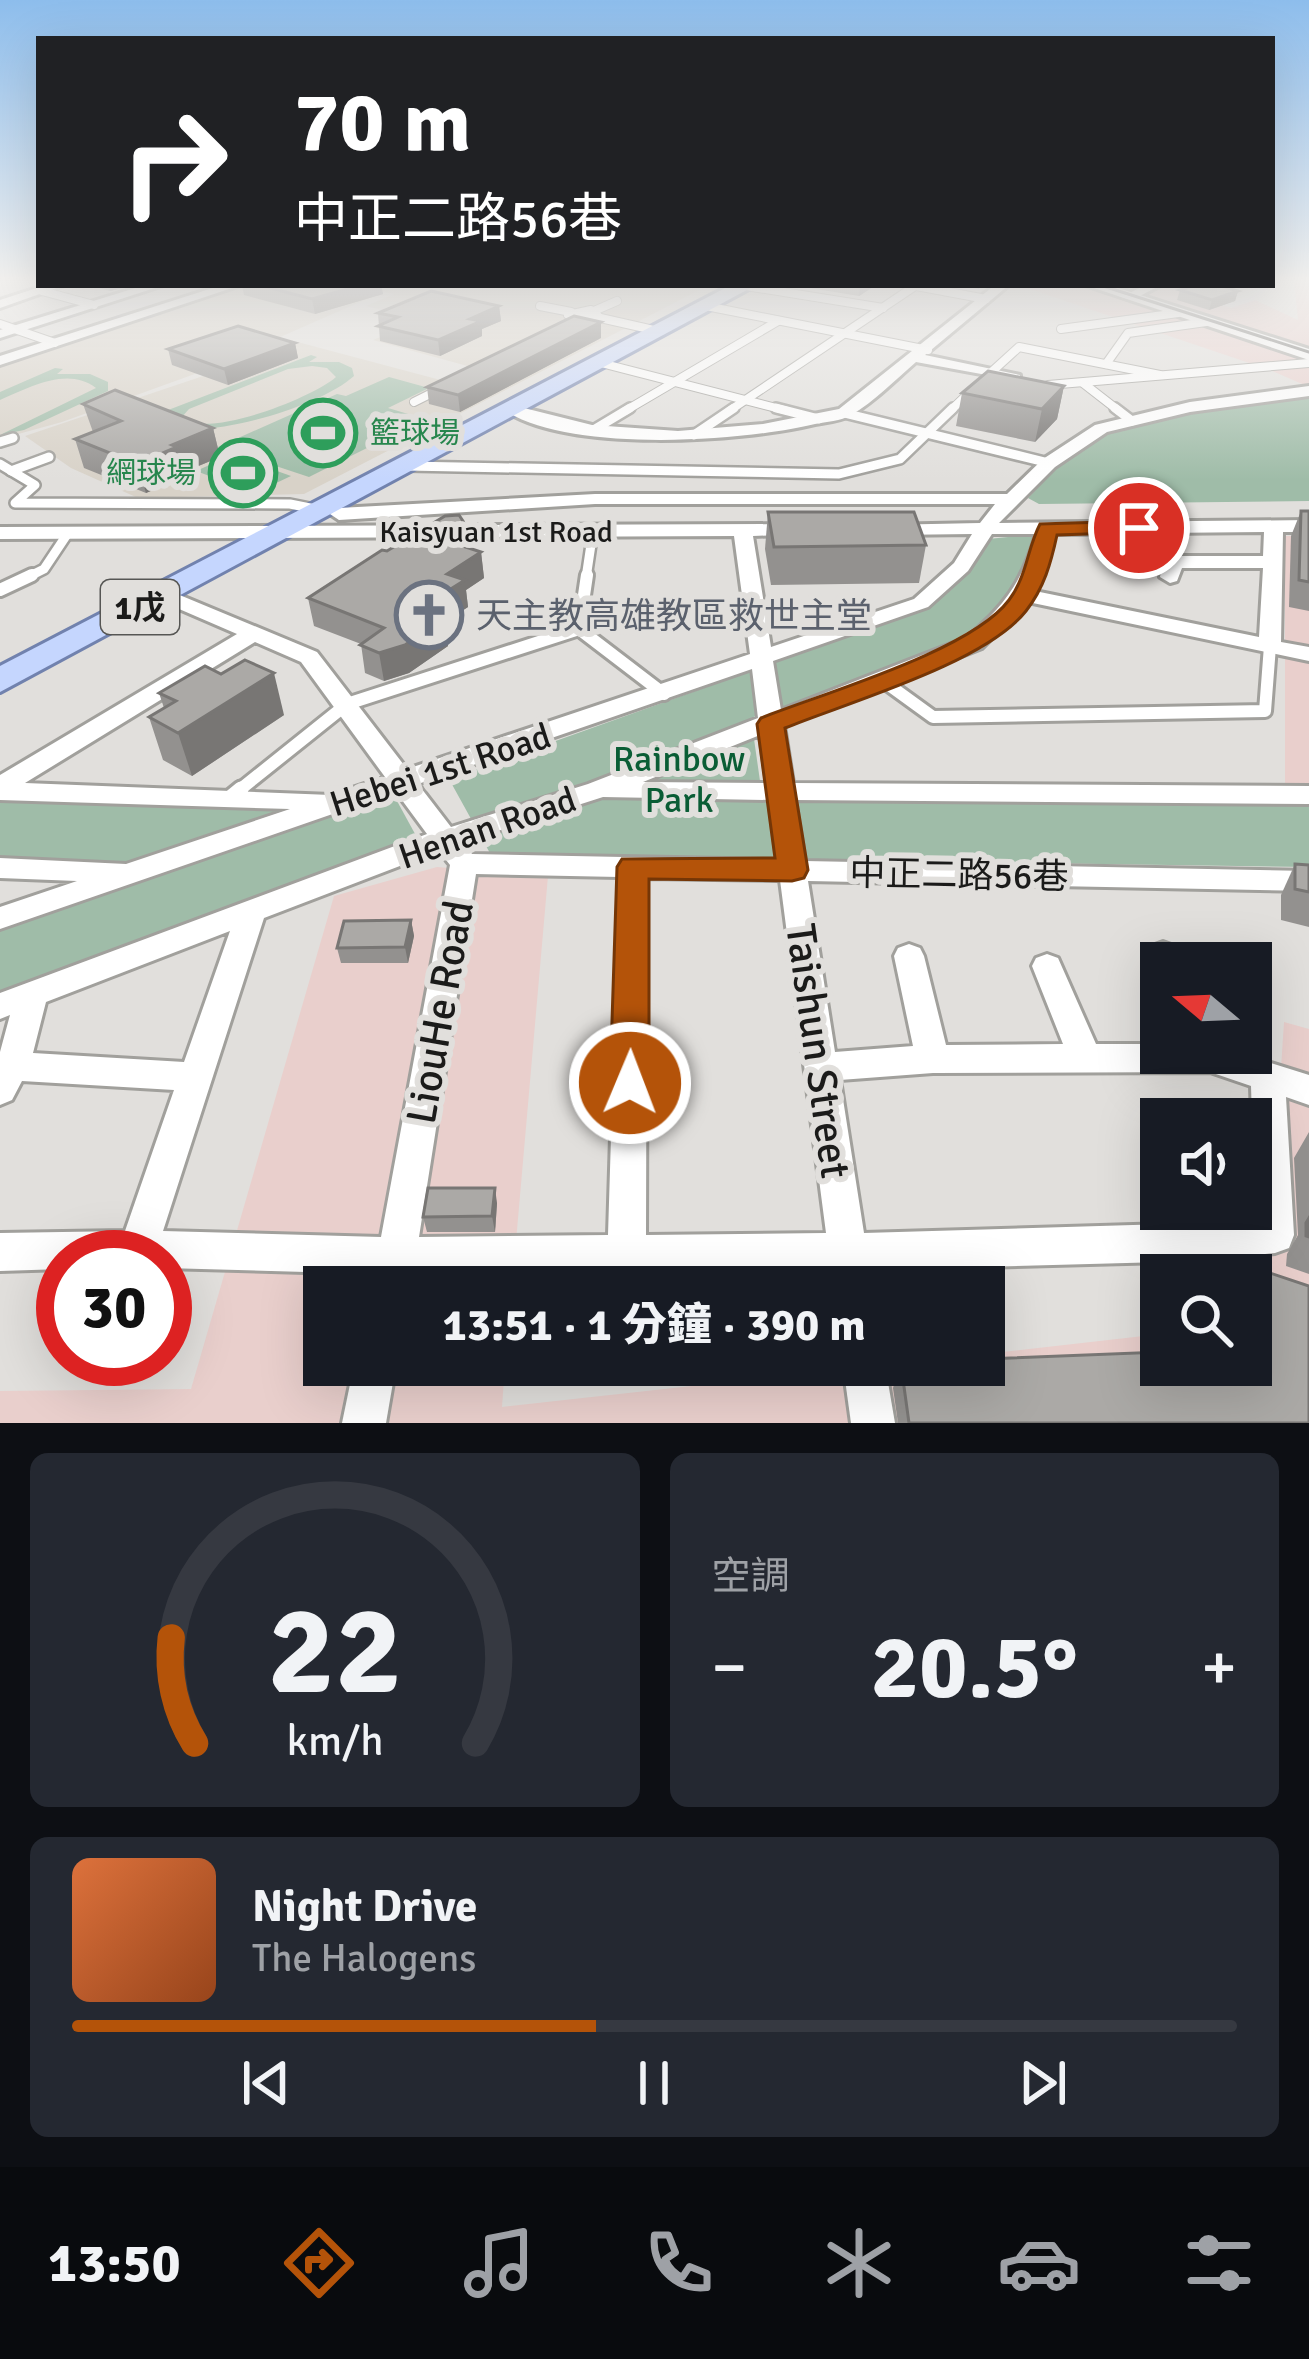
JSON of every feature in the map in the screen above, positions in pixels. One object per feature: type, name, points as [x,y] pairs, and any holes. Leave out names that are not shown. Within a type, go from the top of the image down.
[{"type":"main road","name":"1戊","points":[[0,681],[280,532],[330,512],[631,346]]},
{"type":"street","points":[[0,361],[45,346]]},
{"type":"street","points":[[512,410],[595,429],[694,435],[820,420],[844,413],[932,346]]},
{"type":"street","points":[[923,354],[1048,385]]},
{"type":"street","name":"Hebei 1st Road","points":[[0,919],[921,603],[961,567],[1013,499],[1049,463],[1101,428],[1190,407],[1309,391]]},
{"type":"street","points":[[330,512],[595,499],[1013,499]]},
{"type":"street","points":[[1270,646],[1274,526]]},
{"type":"street","points":[[877,530],[1309,526]]},
{"type":"street","name":"Henan Road","points":[[0,1006],[448,837],[596,790],[974,643],[1015,609],[1036,577],[1048,528]]},
{"type":"street","name":"Taishun Street","points":[[743,530],[849,1266]]},
{"type":"street","name":"Kaisyuan 1st Road","points":[[0,533],[810,530]]},
{"type":"street","points":[[1170,577],[1173,562],[1274,562]]},
{"type":"street","name":"LiouHe Road","points":[[163,595],[309,657],[408,782],[464,864],[395,1266]]},
{"type":"street","points":[[1024,595],[1309,654]]},
{"type":"street","points":[[0,789],[254,633]]},
{"type":"street","points":[[0,789],[336,802]]},
{"type":"street","points":[[596,790],[1309,795]]},
{"type":"street","name":"中正二路56巷","points":[[464,864],[1309,881]]},
{"type":"street","points":[[627,1255],[633,867]]},
{"type":"street","points":[[0,868],[133,872]]},
{"type":"street","points":[[144,1230],[250,912]]},
{"type":"street","points":[[909,956],[933,1059]]},
{"type":"street","points":[[1047,966],[1085,1059]]},
{"type":"street","points":[[32,994],[6,1078],[195,1077]]},
{"type":"street","points":[[821,1067],[933,1059],[1140,1058]]},
{"type":"street","points":[[1257,1074],[1309,1090]]},
{"type":"street","points":[[900,1266],[1276,1235],[1268,1078]]},
{"type":"street","points":[[0,1252],[36,1251]]},
{"type":"street","points":[[192,1254],[327,1266]]},
{"type":"street","points":[[476,1266],[627,1255],[791,1266]]},
{"type":"street","points":[[364,1423],[371,1386]]},
{"type":"street","points":[[867,1386],[873,1423]]},
{"type":"lane","points":[[595,429],[734,346]]},
{"type":"lane","points":[[694,435],[826,346]]},
{"type":"lane","points":[[895,346],[923,354]]},
{"type":"lane","points":[[1106,364],[1118,346]]},
{"type":"lane","points":[[407,466],[838,474],[900,458],[1019,347],[1160,374]]},
{"type":"lane","points":[[1048,385],[1309,355]]},
{"type":"lane","points":[[601,363],[820,420]]},
{"type":"lane","points":[[414,402],[455,381]]},
{"type":"lane","points":[[1082,382],[1132,421]]},
{"type":"lane","points":[[844,413],[1049,463]]},
{"type":"lane","points":[[0,442],[13,437]]},
{"type":"lane","points":[[11,471],[49,457]]},
{"type":"lane","points":[[0,464],[35,485],[15,503],[290,504],[330,512]]},
{"type":"lane","points":[[579,628],[592,531]]},
{"type":"lane","points":[[0,590],[44,569],[68,532]]},
{"type":"lane","points":[[579,628],[664,694]]},
{"type":"lane","points":[[230,798],[347,704],[579,628]]},
{"type":"lane","points":[[882,680],[933,717],[1265,711],[1270,646]]},
{"type":"shaded area","points":[[58,346],[259,346],[62,422],[0,439],[0,365]]},
{"type":"shaded area","points":[[275,346],[314,346],[448,382],[471,367],[396,346],[590,346],[304,494],[138,498],[71,468],[25,436],[212,373]]},
{"type":"shaded area","points":[[1200,346],[1309,346],[1309,387]]},
{"type":"shaded area","points":[[1285,536],[1309,536],[1309,784],[1285,784]]},
{"type":"shaded area","points":[[437,867],[548,876],[514,1266],[303,1266],[303,1386],[504,1386],[502,1407],[692,1386],[1005,1386],[1005,1352],[1140,1336],[1140,1386],[1272,1386],[1269,1254],[1284,1022],[1309,1029],[1309,1423],[0,1423],[0,1391],[191,1389],[334,896]]},
{"type":"green space","points":[[311,355],[317,357],[309,362],[339,362],[352,368],[354,376],[319,398],[243,423],[177,427],[163,412]],"holes":[[[327,368],[336,377],[284,405],[213,423],[181,418],[189,409],[288,369]]]},
{"type":"green space","points":[[55,368],[63,369],[57,374],[90,374],[108,382],[108,391],[24,430],[0,435],[96,388],[61,379],[0,400],[0,392]]},
{"type":"green space","name":"籃球場","points":[[389,377],[429,388],[388,408],[425,419],[309,477],[218,447],[337,394],[346,396]]},
{"type":"green space","points":[[1309,394],[1309,501],[1039,504],[1028,498],[1075,453],[1128,424],[1205,407]]},
{"type":"green space","name":"網球場","points":[[232,455],[291,476],[255,493],[196,471]]},
{"type":"green space","name":"Rainbow Park","points":[[1037,534],[1023,579],[1002,605],[973,628],[901,665],[751,718],[762,795],[1309,801],[1309,867],[491,855],[449,779],[900,618],[951,590],[988,539]]},
{"type":"green space","points":[[391,790],[420,843],[0,999],[0,930]]},
{"type":"green space","points":[[0,797],[295,809],[135,865],[0,861]]},
{"type":"building","points":[[176,346],[286,346],[224,369],[168,349]]},
{"type":"building","points":[[511,346],[553,346],[458,395],[427,387]]},
{"type":"building","points":[[988,371],[1064,386],[1042,409],[962,393]]},
{"type":"building","points":[[115,390],[213,428],[137,464],[75,439],[121,421],[83,404]]},
{"type":"building","points":[[1301,511],[1309,511],[1309,582],[1299,580]]},
{"type":"building","points":[[768,512],[914,512],[926,545],[774,547]]},
{"type":"building","points":[[459,515],[463,521],[438,538],[481,552],[447,574],[465,580],[419,609],[444,618],[405,645],[379,653],[360,645],[384,628],[308,598],[382,550],[445,516]]},
{"type":"building","points":[[245,660],[274,673],[178,733],[149,717],[176,701],[159,693],[205,666],[221,674]]},
{"type":"building","points":[[1295,864],[1309,865],[1309,892],[1295,889]]},
{"type":"building","points":[[411,920],[405,947],[337,948],[344,921]]},
{"type":"building","points":[[428,1188],[495,1188],[492,1216],[423,1217]]},
{"type":"building","points":[[1272,1274],[1309,1286],[1309,1423],[909,1423],[904,1386],[1005,1386],[1005,1358],[1140,1353],[1140,1386],[1272,1386]]},
{"type":"tram line","points":[[1292,346],[1309,352]]},
{"type":"place","name":"籃球場","points":[[323,433]]},
{"type":"place","name":"網球場","points":[[243,473]]},
{"type":"place","name":"天主教高雄教區救世主堂","points":[[429,615]]},
{"type":"route","points":[[630,1083],[633,867],[792,870],[771,724],[974,643],[1015,609],[1036,577],[1048,528],[1139,528]]}]
